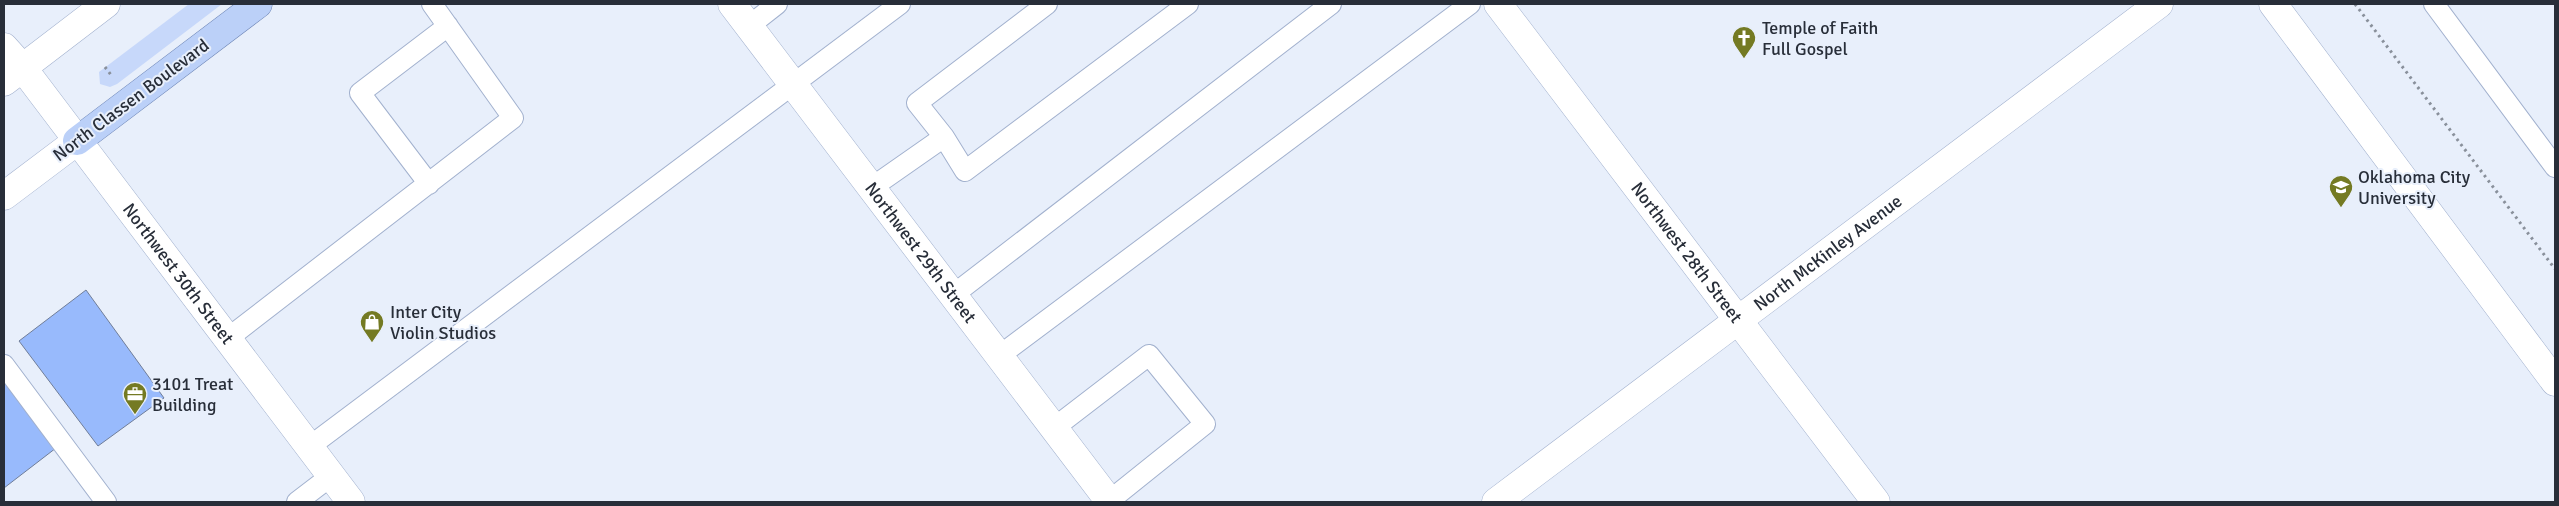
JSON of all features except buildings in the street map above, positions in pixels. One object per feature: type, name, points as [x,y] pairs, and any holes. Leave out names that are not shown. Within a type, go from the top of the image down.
[{"type":"main road","name":"North Classen Boulevard","points":[[77,141],[258,4]]},
{"type":"street","points":[[10,65],[106,4]]},
{"type":"street","name":"Northwest 29th Street","points":[[732,4],[1110,502]]},
{"type":"street","name":"Northwest 28th Street","points":[[1498,4],[1876,502]]},
{"type":"street","name":"North McKinley Avenue","points":[[1496,502],[2159,4]]},
{"type":"street","points":[[2273,4],[2555,382]]},
{"type":"street","name":"Northwest 30th Street","points":[[10,65],[77,141],[350,502]]},
{"type":"street","name":"North Classen Boulevard","points":[[4,196],[77,141]]},
{"type":"lane","points":[[227,340],[513,118],[432,4]]},
{"type":"lane","points":[[749,26],[777,4]]},
{"type":"lane","points":[[309,447],[900,4]]},
{"type":"lane","points":[[1047,4],[917,103],[944,137],[965,171],[1188,4]]},
{"type":"lane","points":[[953,295],[1331,4]]},
{"type":"lane","points":[[999,356],[1470,4]]},
{"type":"lane","points":[[2434,4],[2555,166]]},
{"type":"lane","points":[[429,184],[360,93],[448,26]]},
{"type":"lane","points":[[872,188],[944,137]]},
{"type":"lane","points":[[1054,428],[1149,356],[1205,424],[1110,502]]},
{"type":"lane","points":[[4,365],[106,502]]},
{"type":"lane","points":[[296,502],[331,476]]},
{"type":"path","points":[[2356,4],[2555,269]]},
{"type":"shaded area","points":[[189,4],[222,4],[117,84],[110,87],[100,84],[99,72]]},
{"type":"place","name":"Temple of Faith Full Gospel","points":[[1744,59]]},
{"type":"place","name":"Oklahoma City University","points":[[2341,208]]},
{"type":"place","name":"Inter City Violin Studios","points":[[372,343]]},
{"type":"place","name":"3101 Treat Building","points":[[135,415]]}]
